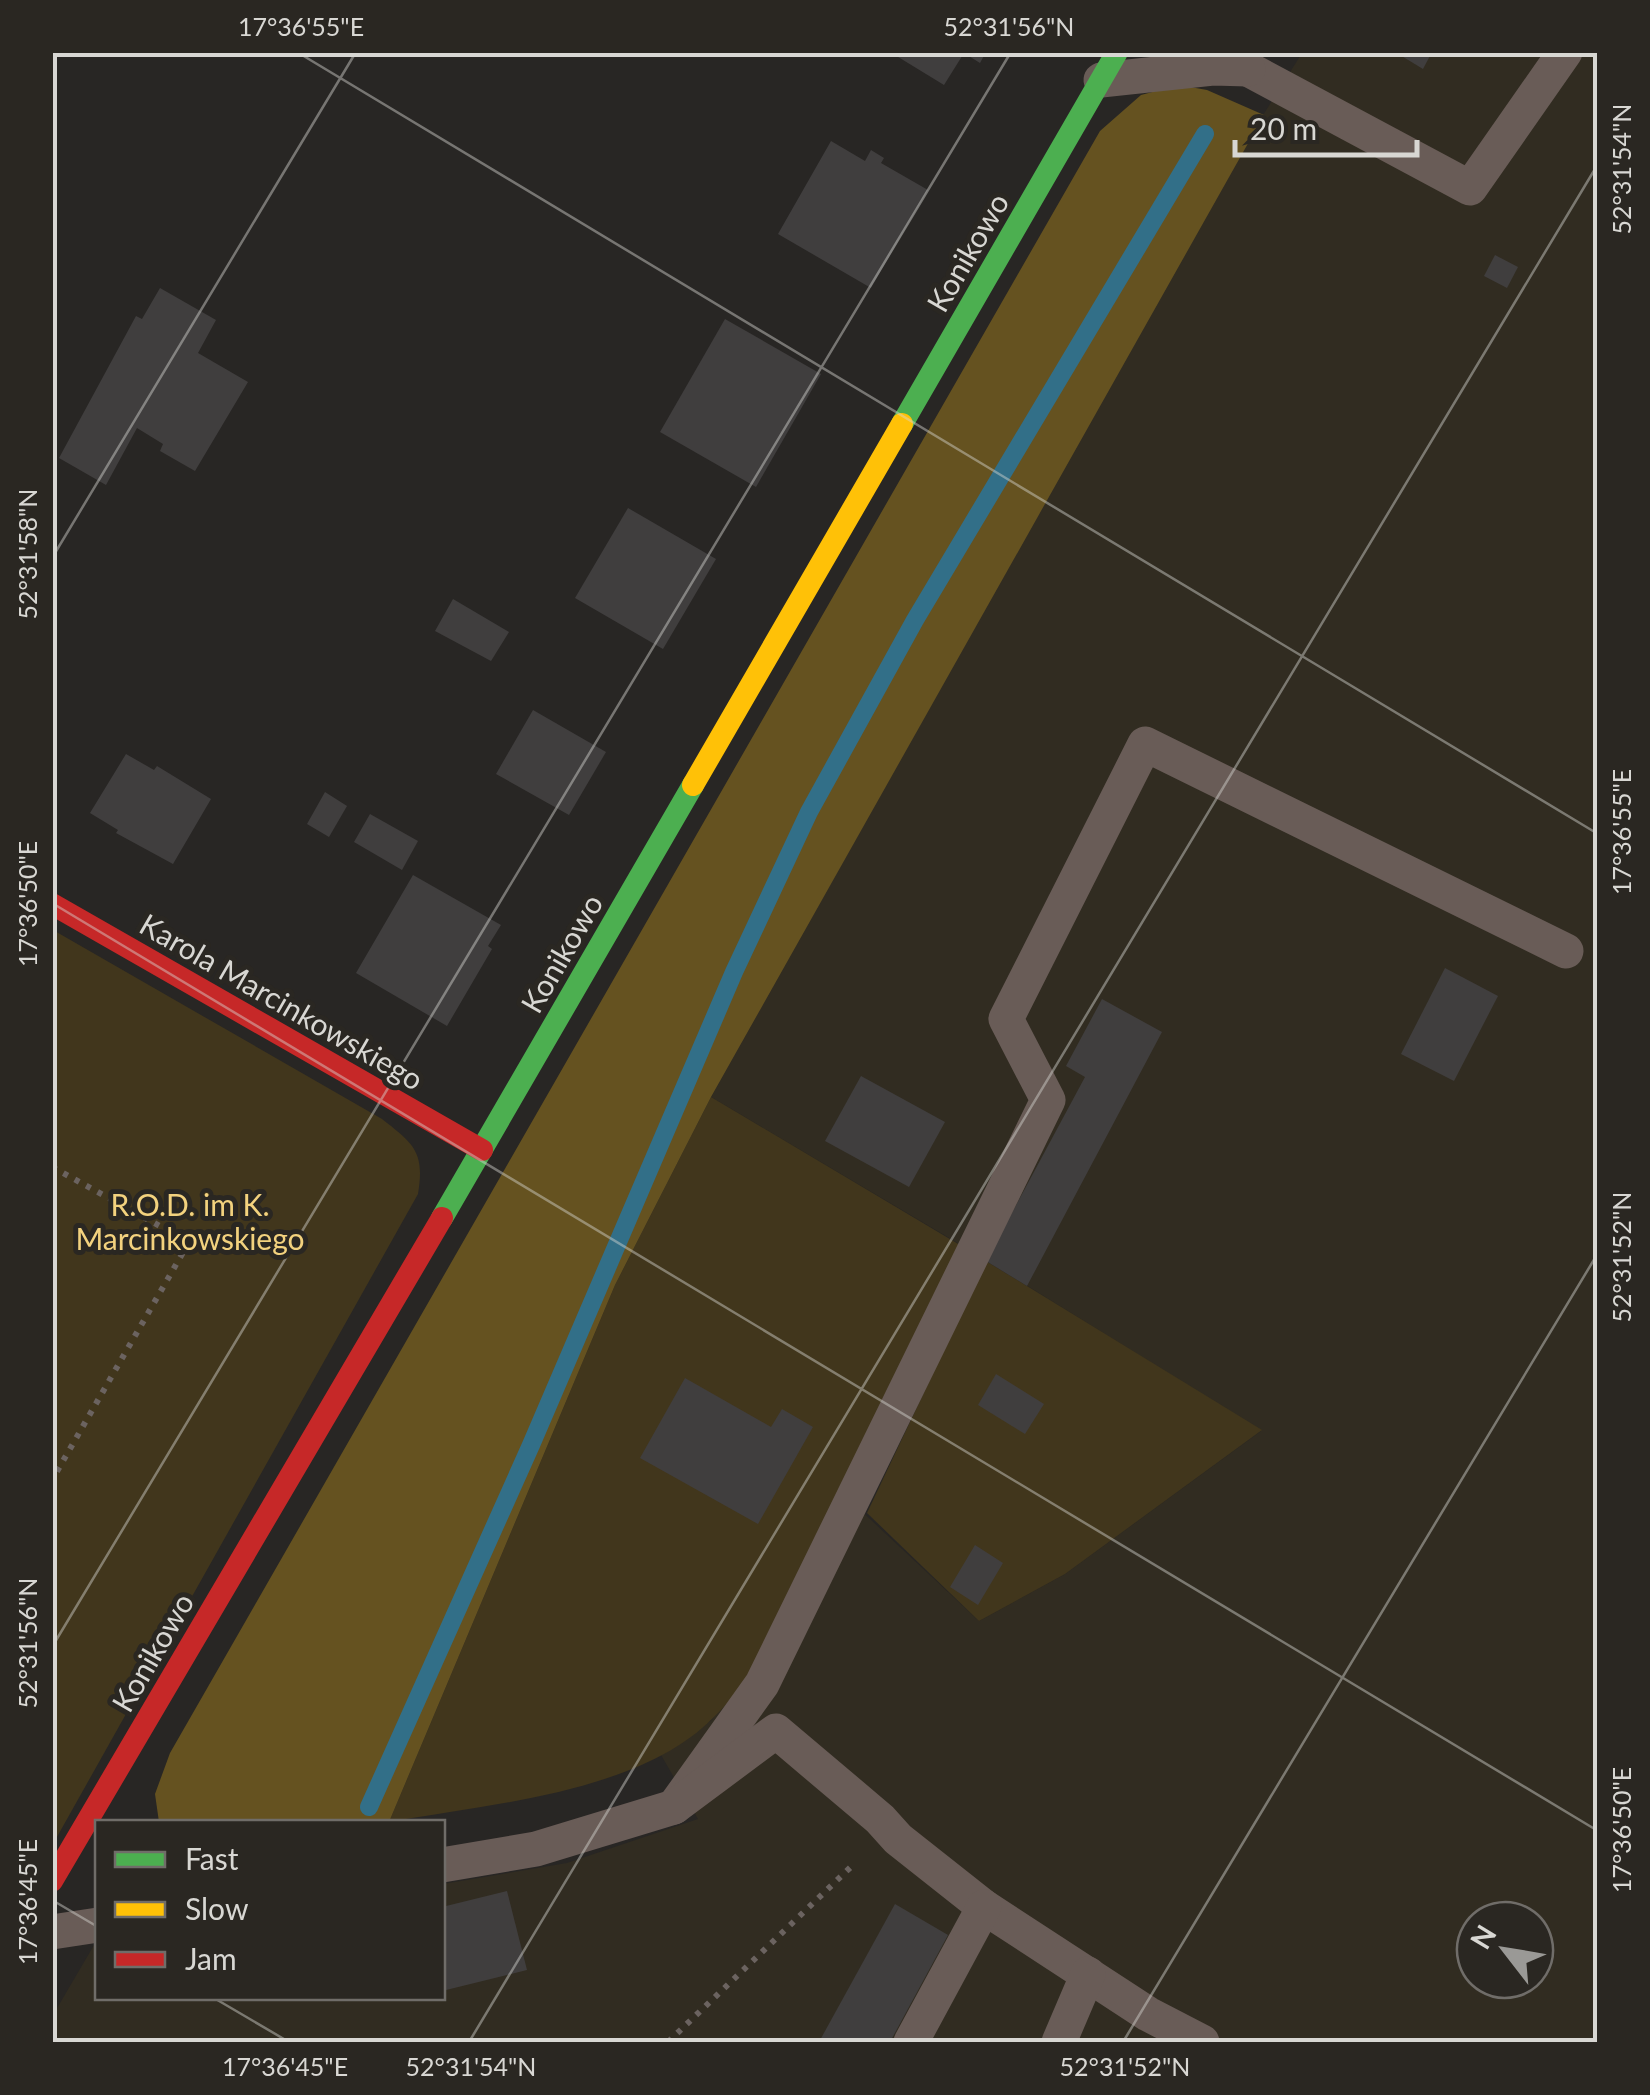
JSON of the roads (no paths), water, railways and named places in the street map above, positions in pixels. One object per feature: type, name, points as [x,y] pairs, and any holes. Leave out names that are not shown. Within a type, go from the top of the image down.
[{"type":"street","name":"Konikowo","points":[[52,1881],[482,1150],[1109,66]]},
{"type":"street","name":"Karola Marcinkowskiego","points":[[52,904],[482,1150]]},
{"type":"lane","points":[[1109,66],[1214,68],[1240,61],[1470,188],[1565,52]]},
{"type":"lane","points":[[674,1807],[762,1684],[1048,1100],[1006,1020],[1146,744],[1566,950]]},
{"type":"lane","points":[[445,1864],[536,1849],[674,1807],[776,1732],[984,1907],[1148,2014],[1202,2042]]},
{"type":"lane","points":[[910,2042],[984,1907]]},
{"type":"lane","points":[[52,1932],[95,1925]]},
{"type":"lane","points":[[1059,2042],[1088,1974]]},
{"type":"waterway","points":[[369,1807],[531,1445],[734,972],[809,812],[915,620],[1205,134]]},
{"type":"park label","name":"R.O.D. im K. Marcinkowskiego","points":[[190,1221]]}]
